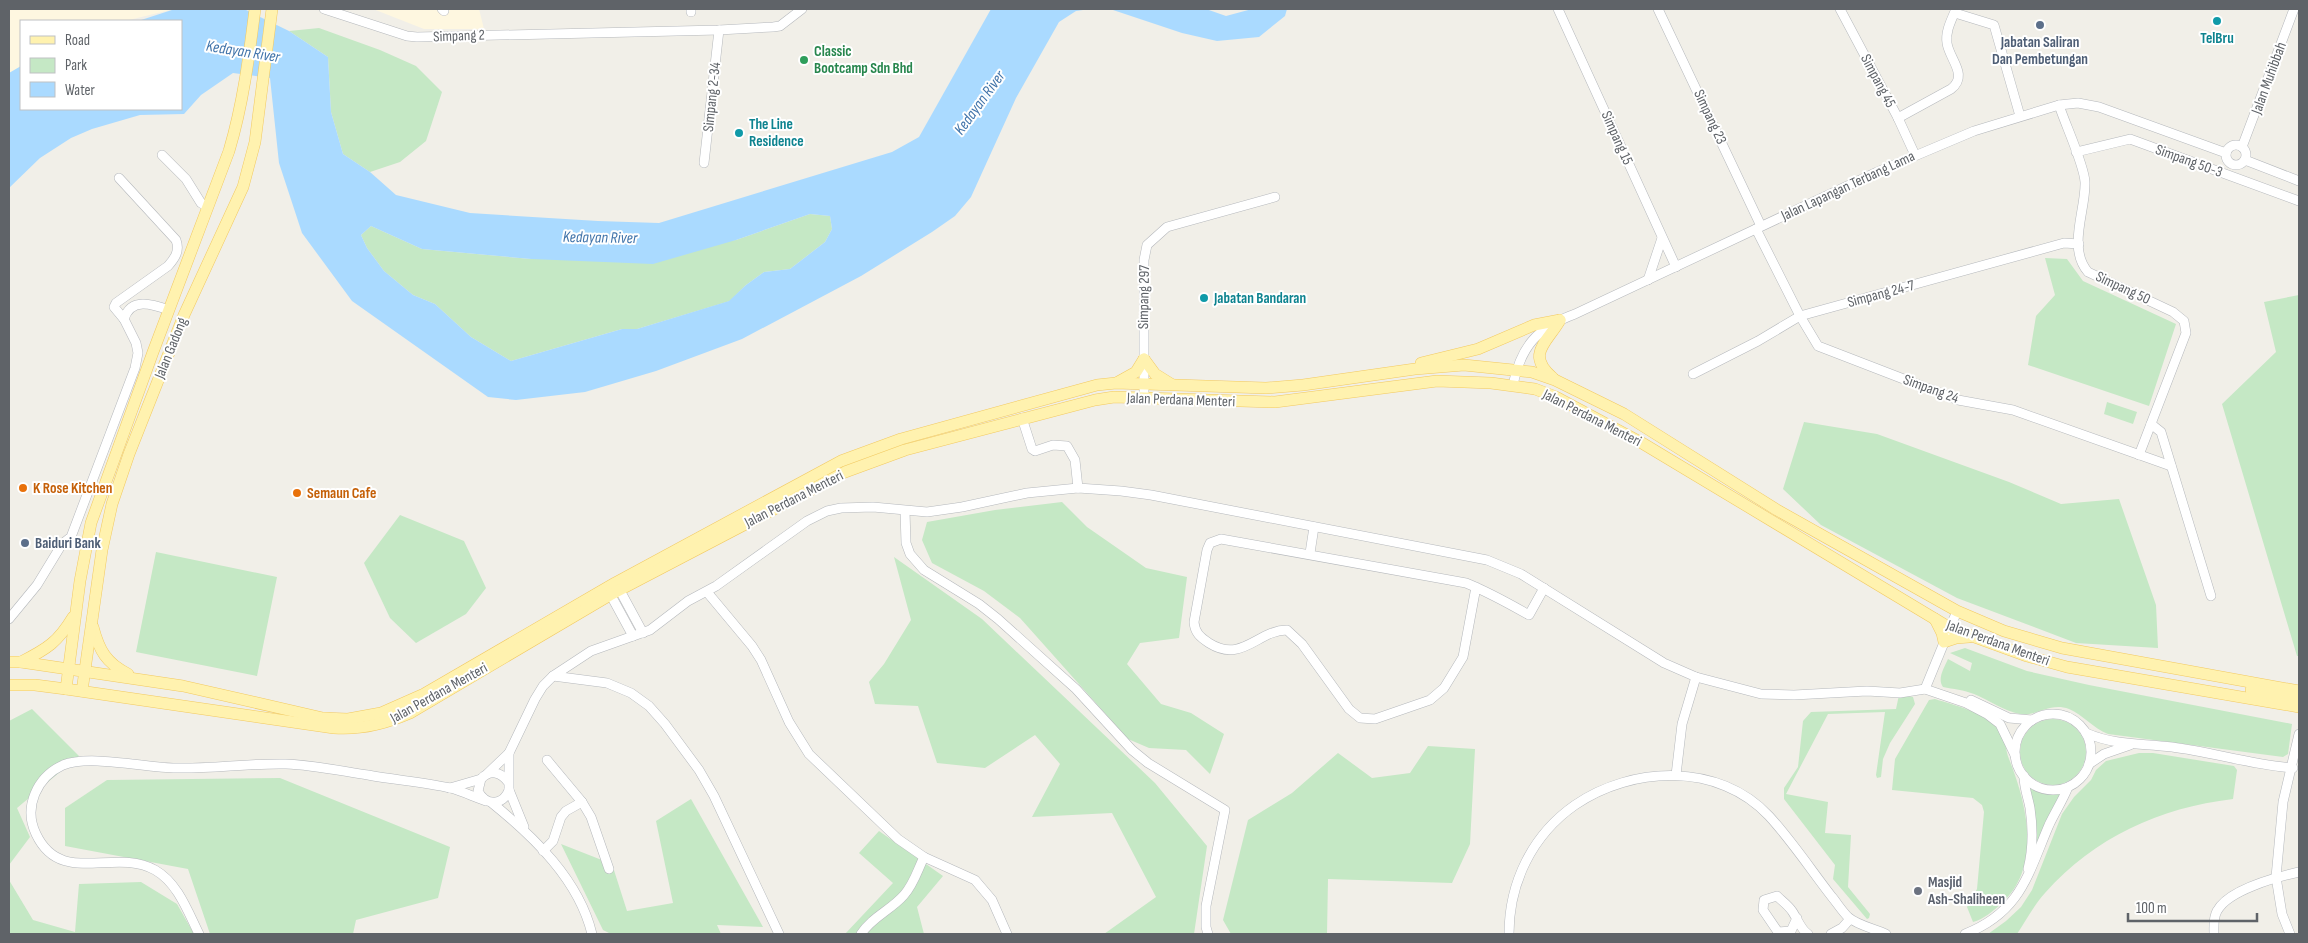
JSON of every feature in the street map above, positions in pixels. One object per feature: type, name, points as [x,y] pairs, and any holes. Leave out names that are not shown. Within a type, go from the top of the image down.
[{"type":"main road","name":"Jalan Gadong","points":[[66,689],[86,546],[96,509],[230,151],[246,80],[255,9]]},
{"type":"main road","name":"Jalan Gadong","points":[[82,691],[104,542],[117,486],[184,315],[243,187],[255,142],[272,9]]},
{"type":"main road","points":[[169,310],[184,315]]},
{"type":"main road","points":[[1386,373],[1478,349],[1534,325],[1560,320]]},
{"type":"main road","points":[[1554,380],[1544,371],[1538,358],[1540,347],[1560,320]]},
{"type":"main road","points":[[1116,383],[1136,372],[1144,359],[1155,374],[1173,385]]},
{"type":"main road","name":"Jalan Perdana Menteri","points":[[136,678],[230,695],[323,718],[361,717],[381,713],[411,701],[820,471],[861,452],[901,439],[1082,388],[1116,383],[1266,388],[1303,386],[1386,373],[1464,365],[1516,370],[1554,380],[1624,414],[1777,510],[1958,611],[2004,631],[2062,648],[2299,691]]},
{"type":"main road","name":"Jalan Perdana Menteri","points":[[9,685],[35,685],[82,691],[320,727],[348,729],[376,726],[410,712],[613,589],[845,472],[905,450],[1095,400],[1144,398],[1275,402],[1318,398],[1422,382],[1452,380],[1513,385],[1535,389],[1556,396],[1642,443],[1950,628],[2027,656],[2067,667],[2299,707]]},
{"type":"main road","points":[[21,662],[52,646],[62,637],[76,614]]},
{"type":"main road","points":[[1935,619],[1944,642],[1956,638],[1976,637]]},
{"type":"main road","points":[[91,621],[99,649],[106,660],[115,668],[136,678]]},
{"type":"main road","points":[[9,662],[136,678]]},
{"type":"main road","points":[[2195,673],[2211,683],[2296,698],[2299,702]]},
{"type":"street","name":"Simpang 2","points":[[324,9],[407,36],[417,37],[719,30],[780,26],[802,9]]},
{"type":"street","name":"Simpang 15","points":[[1558,9],[1676,267]]},
{"type":"street","name":"Simpang 23","points":[[1658,9],[1758,228]]},
{"type":"street","name":"Simpang 45","points":[[1840,9],[1898,118],[1915,155]]},
{"type":"street","name":"Jalan Muhibbah","points":[[2242,147],[2294,9]]},
{"type":"street","points":[[1898,118],[1957,84],[1959,73],[1947,43],[1947,32],[1955,11],[1994,25],[2020,116]]},
{"type":"street","name":"Simpang 2-34","points":[[704,163],[719,30]]},
{"type":"street","name":"Jalan Lapangan Terbang Lama","points":[[1513,385],[1516,370],[1525,348],[1536,334],[1560,320],[1915,155],[2020,116],[2058,105],[2078,102],[2100,107],[2226,153]]},
{"type":"street","name":"Simpang 50","points":[[2058,105],[2085,181],[2079,244],[2082,265],[2088,272],[2173,312],[2184,321],[2186,334],[2139,455]]},
{"type":"street","name":"Simpang 50-3","points":[[2076,152],[2130,139],[2299,201]]},
{"type":"street","points":[[2232,145],[2242,147],[2246,153],[2245,160],[2240,164],[2232,165],[2227,160],[2226,153],[2232,145]]},
{"type":"street","points":[[162,155],[186,179],[200,204],[208,207]]},
{"type":"street","points":[[2245,160],[2299,181]]},
{"type":"street","points":[[9,619],[38,585],[62,544],[71,536],[135,368],[138,353],[136,343],[124,319],[115,311],[114,307],[116,303],[168,266],[175,258],[178,245],[176,240],[118,178]]},
{"type":"street","name":"Simpang 297","points":[[1144,398],[1144,260],[1147,245],[1167,227],[1275,197]]},
{"type":"street","name":"Simpang 24","points":[[1758,228],[1800,316],[1818,346],[1958,400],[2013,410],[2171,466]]},
{"type":"street","points":[[1648,280],[1662,238]]},
{"type":"street","name":"Simpang 24-7","points":[[1694,374],[1758,341],[1800,316],[2064,243],[2079,244]]},
{"type":"street","points":[[124,319],[126,313],[137,304],[144,303],[169,310]]},
{"type":"street","points":[[1022,418],[1032,449],[1061,444],[1067,446],[1071,451],[1078,472],[1078,488]]},
{"type":"street","points":[[2151,424],[2160,432],[2211,596]]},
{"type":"street","points":[[592,934],[580,900],[565,878],[526,831],[478,791],[484,776],[509,753],[535,699],[543,686],[554,676],[591,651],[643,633],[666,620],[688,601],[707,592],[807,521],[827,511],[854,507],[927,512],[946,510],[1027,492],[1078,488],[1141,494],[1487,560],[1521,574],[1664,663],[1696,677],[1761,694],[1900,692],[1925,689],[1939,693],[1966,703],[1994,719],[2007,734],[2016,755],[2018,766],[2024,776],[2034,784],[2045,789],[2057,790],[2068,787],[2077,782],[2090,764],[2104,754],[2131,745]]},
{"type":"street","points":[[905,510],[906,543],[917,563],[979,604],[998,619],[1076,689],[1132,750],[1148,763],[1225,810],[1206,906],[1208,934]]},
{"type":"street","points":[[1310,553],[1314,527]]},
{"type":"street","points":[[1476,587],[1463,657],[1444,688],[1430,700],[1375,719],[1360,718],[1349,708],[1302,644],[1287,630],[1280,630],[1243,648],[1226,651],[1204,640],[1195,630],[1194,622],[1207,550],[1210,543],[1221,539],[1310,553],[1448,579],[1476,587],[1528,615],[1544,588]]},
{"type":"street","points":[[613,589],[643,633]]},
{"type":"street","points":[[613,589],[633,636]]},
{"type":"street","points":[[707,592],[752,646],[761,660],[789,722],[809,754],[898,840],[924,857],[975,880],[992,900],[1007,934]]},
{"type":"street","points":[[1925,689],[1958,611]]},
{"type":"street","points":[[554,676],[607,683],[631,694],[648,706],[665,724],[699,770],[714,796],[779,934]]},
{"type":"street","points":[[1676,775],[1676,762],[1682,724],[1696,677]]},
{"type":"street","points":[[1939,693],[1966,698],[2009,718],[2032,720]]},
{"type":"street","points":[[2016,755],[2017,741],[2023,729],[2032,720],[2044,715],[2056,714],[2073,720],[2086,733],[2100,739],[2131,745],[2173,747],[2293,768]]},
{"type":"street","points":[[2086,733],[2090,743],[2090,764]]},
{"type":"street","points":[[2290,934],[2282,914],[2276,877],[2283,802],[2293,768],[2299,734]]},
{"type":"street","points":[[199,934],[172,884],[155,870],[135,863],[118,861],[82,865],[66,862],[54,856],[36,834],[30,807],[41,781],[51,772],[65,764],[84,761],[176,768],[287,764],[321,767],[450,788],[489,802],[503,800],[509,786],[509,753]]},
{"type":"street","points":[[547,760],[582,802],[598,832],[609,869]]},
{"type":"street","points":[[450,788],[496,772],[503,775],[509,786],[518,816],[526,831]]},
{"type":"street","points":[[1509,934],[1511,908],[1520,874],[1533,847],[1552,825],[1577,804],[1608,787],[1643,777],[1676,775],[1716,783],[1754,802],[1791,841],[1850,919],[1886,934]]},
{"type":"street","points":[[2024,776],[2024,786],[2030,806],[2032,841],[2025,883]]},
{"type":"street","points":[[1969,934],[2003,912],[2017,896],[2034,865],[2054,813],[2068,787]]},
{"type":"street","points":[[543,851],[553,841],[560,817],[582,802]]},
{"type":"street","points":[[861,934],[871,921],[904,896],[924,857]]},
{"type":"street","points":[[2214,934],[2216,912],[2224,903],[2276,877],[2299,872]]},
{"type":"street","points":[[1798,918],[1804,933],[1808,934]]},
{"type":"street","points":[[1831,934],[1842,928],[1850,919]]},
{"type":"shaded area","points":[[9,9],[174,9],[129,20],[20,20],[20,69],[9,75]]},
{"type":"shaded area","points":[[373,9],[479,9],[484,29],[424,29]]},
{"type":"green space","points":[[319,28],[380,50],[416,66],[442,92],[426,141],[400,162],[370,172],[343,154],[331,112],[328,57],[289,31]]},
{"type":"green space","points":[[810,214],[830,216],[832,229],[825,242],[790,269],[764,272],[746,285],[730,301],[637,329],[622,329],[511,361],[471,337],[435,304],[413,295],[384,271],[367,248],[361,235],[371,226],[422,249],[531,259],[736,240]]},
{"type":"green space","points":[[2045,258],[2067,259],[2083,281],[2176,324],[2149,406],[2028,365],[2036,316],[2055,295]]},
{"type":"green space","points":[[2299,295],[2299,656],[2297,656],[2222,404],[2276,352],[2264,302]]},
{"type":"green space","points":[[2107,402],[2137,412],[2133,424],[2104,414]]},
{"type":"green space","points":[[1804,422],[1877,434],[2009,482],[2061,504],[2119,499],[2156,605],[2158,648],[2076,643],[1957,598],[1821,525],[1783,489]]},
{"type":"green space","points":[[1062,502],[1087,527],[1146,568],[1187,577],[1179,638],[1140,643],[1127,664],[1161,704],[1191,713],[1224,734],[1210,774],[1186,750],[1149,748],[1128,739],[1020,618],[984,591],[932,563],[922,540],[927,522],[995,510]]},
{"type":"green space","points":[[400,515],[464,541],[486,588],[466,614],[416,643],[390,618],[364,563]]},
{"type":"green space","points":[[156,552],[277,577],[257,676],[136,652]]},
{"type":"green space","points":[[894,557],[982,619],[1155,783],[1207,846],[1194,934],[1104,934],[1156,897],[1112,813],[1032,817],[1060,764],[1035,735],[985,768],[937,763],[918,706],[875,704],[869,682],[884,664],[911,620]]},
{"type":"green space","points":[[1965,648],[2027,671],[2089,685],[2292,724],[2288,754],[2283,757],[2108,734],[2069,709],[2062,707],[2049,708],[2032,714],[2014,713],[1980,696],[1943,687],[1941,677],[1948,659],[1970,671],[1972,663],[1950,653]]},
{"type":"green space","points":[[1899,695],[1913,697],[1915,704],[1890,743],[1883,759],[1881,777],[1877,778],[1876,775],[1885,712],[1828,714],[1786,794],[1828,802],[1825,833],[1851,835],[1848,887],[1870,914],[1867,919],[1833,879],[1835,865],[1784,799],[1784,788],[1798,767],[1803,721],[1811,712],[1896,709]]},
{"type":"green space","points":[[1935,699],[1976,713],[1997,727],[2004,739],[2025,815],[2027,853],[2015,888],[1995,909],[1985,917],[1973,922],[1967,907],[1977,889],[1984,812],[1982,805],[1973,798],[1892,790],[1895,759],[1929,700]]},
{"type":"green space","points":[[32,709],[79,756],[17,808],[30,837],[9,865],[9,721]]},
{"type":"green space","points":[[2053,719],[2065,722],[2076,729],[2083,740],[2086,752],[2083,764],[2076,775],[2065,782],[2053,785],[2041,782],[2030,775],[2023,764],[2020,752],[2023,740],[2030,729],[2041,722]]},
{"type":"green space","points":[[1428,746],[1475,749],[1470,844],[1452,883],[1328,879],[1327,934],[1231,934],[1223,920],[1248,820],[1292,793],[1338,753],[1372,778],[1410,773]]},
{"type":"green space","points":[[2139,753],[2153,753],[2234,766],[2237,770],[2233,799],[2179,810],[2130,828],[2085,856],[2064,873],[2045,893],[2017,934],[1988,934],[2021,907],[2032,890],[2062,814],[2074,797],[2091,780],[2096,770],[2106,761]]},
{"type":"green space","points":[[280,778],[450,847],[438,898],[356,920],[353,934],[210,934],[188,869],[65,846],[65,808],[107,780]]},
{"type":"green space","points":[[2029,787],[2040,793],[2062,794],[2052,809],[2036,848]]},
{"type":"green space","points":[[691,799],[763,927],[717,925],[721,934],[611,934],[603,930],[561,844],[612,864],[627,911],[673,903],[656,821]]},
{"type":"green space","points":[[879,831],[943,876],[917,907],[924,934],[845,934],[893,883],[859,853]]},
{"type":"green space","points":[[9,880],[33,920],[75,932],[79,884],[141,882],[177,904],[194,934],[9,934]]},
{"type":"water","name":"Kedayan River","points":[[175,9],[244,9],[289,31],[328,57],[331,112],[343,154],[370,172],[396,195],[470,213],[659,223],[892,152],[919,137],[991,9],[1090,9],[1076,11],[1059,22],[1016,98],[971,197],[955,216],[932,232],[861,276],[742,339],[656,371],[585,392],[516,400],[488,397],[352,301],[302,233],[279,163],[270,78],[233,73],[201,95],[184,114],[140,115],[92,129],[71,138],[40,158],[9,188],[9,73],[20,67],[20,110],[182,110],[182,20],[141,20]],"holes":[[[810,214],[830,216],[832,229],[825,242],[790,269],[764,272],[729,301],[637,329],[622,329],[511,361],[471,337],[435,304],[413,295],[384,271],[367,248],[361,235],[371,226],[422,249],[531,259],[653,264],[736,240]]]},
{"type":"water","points":[[1110,9],[1206,9],[1226,16],[1252,9],[1287,9],[1285,16],[1259,37],[1217,41],[1182,33]]},
{"type":"place","name":"TelBru","points":[[2217,21]]},
{"type":"place","name":"Jabatan Saliran Dan Pembetungan","points":[[2040,25]]},
{"type":"place","name":"Classic Bootcamp Sdn Bhd","points":[[804,60]]},
{"type":"place","name":"The Line Residence","points":[[739,133]]},
{"type":"place","name":"Jabatan Bandaran","points":[[1204,298]]},
{"type":"place","name":"K Rose Kitchen","points":[[23,488]]},
{"type":"place","name":"Semaun Cafe","points":[[297,493]]},
{"type":"place","name":"Baiduri Bank","points":[[25,543]]},
{"type":"place","name":"Masjid Ash-Shaliheen","points":[[1918,891]]}]
